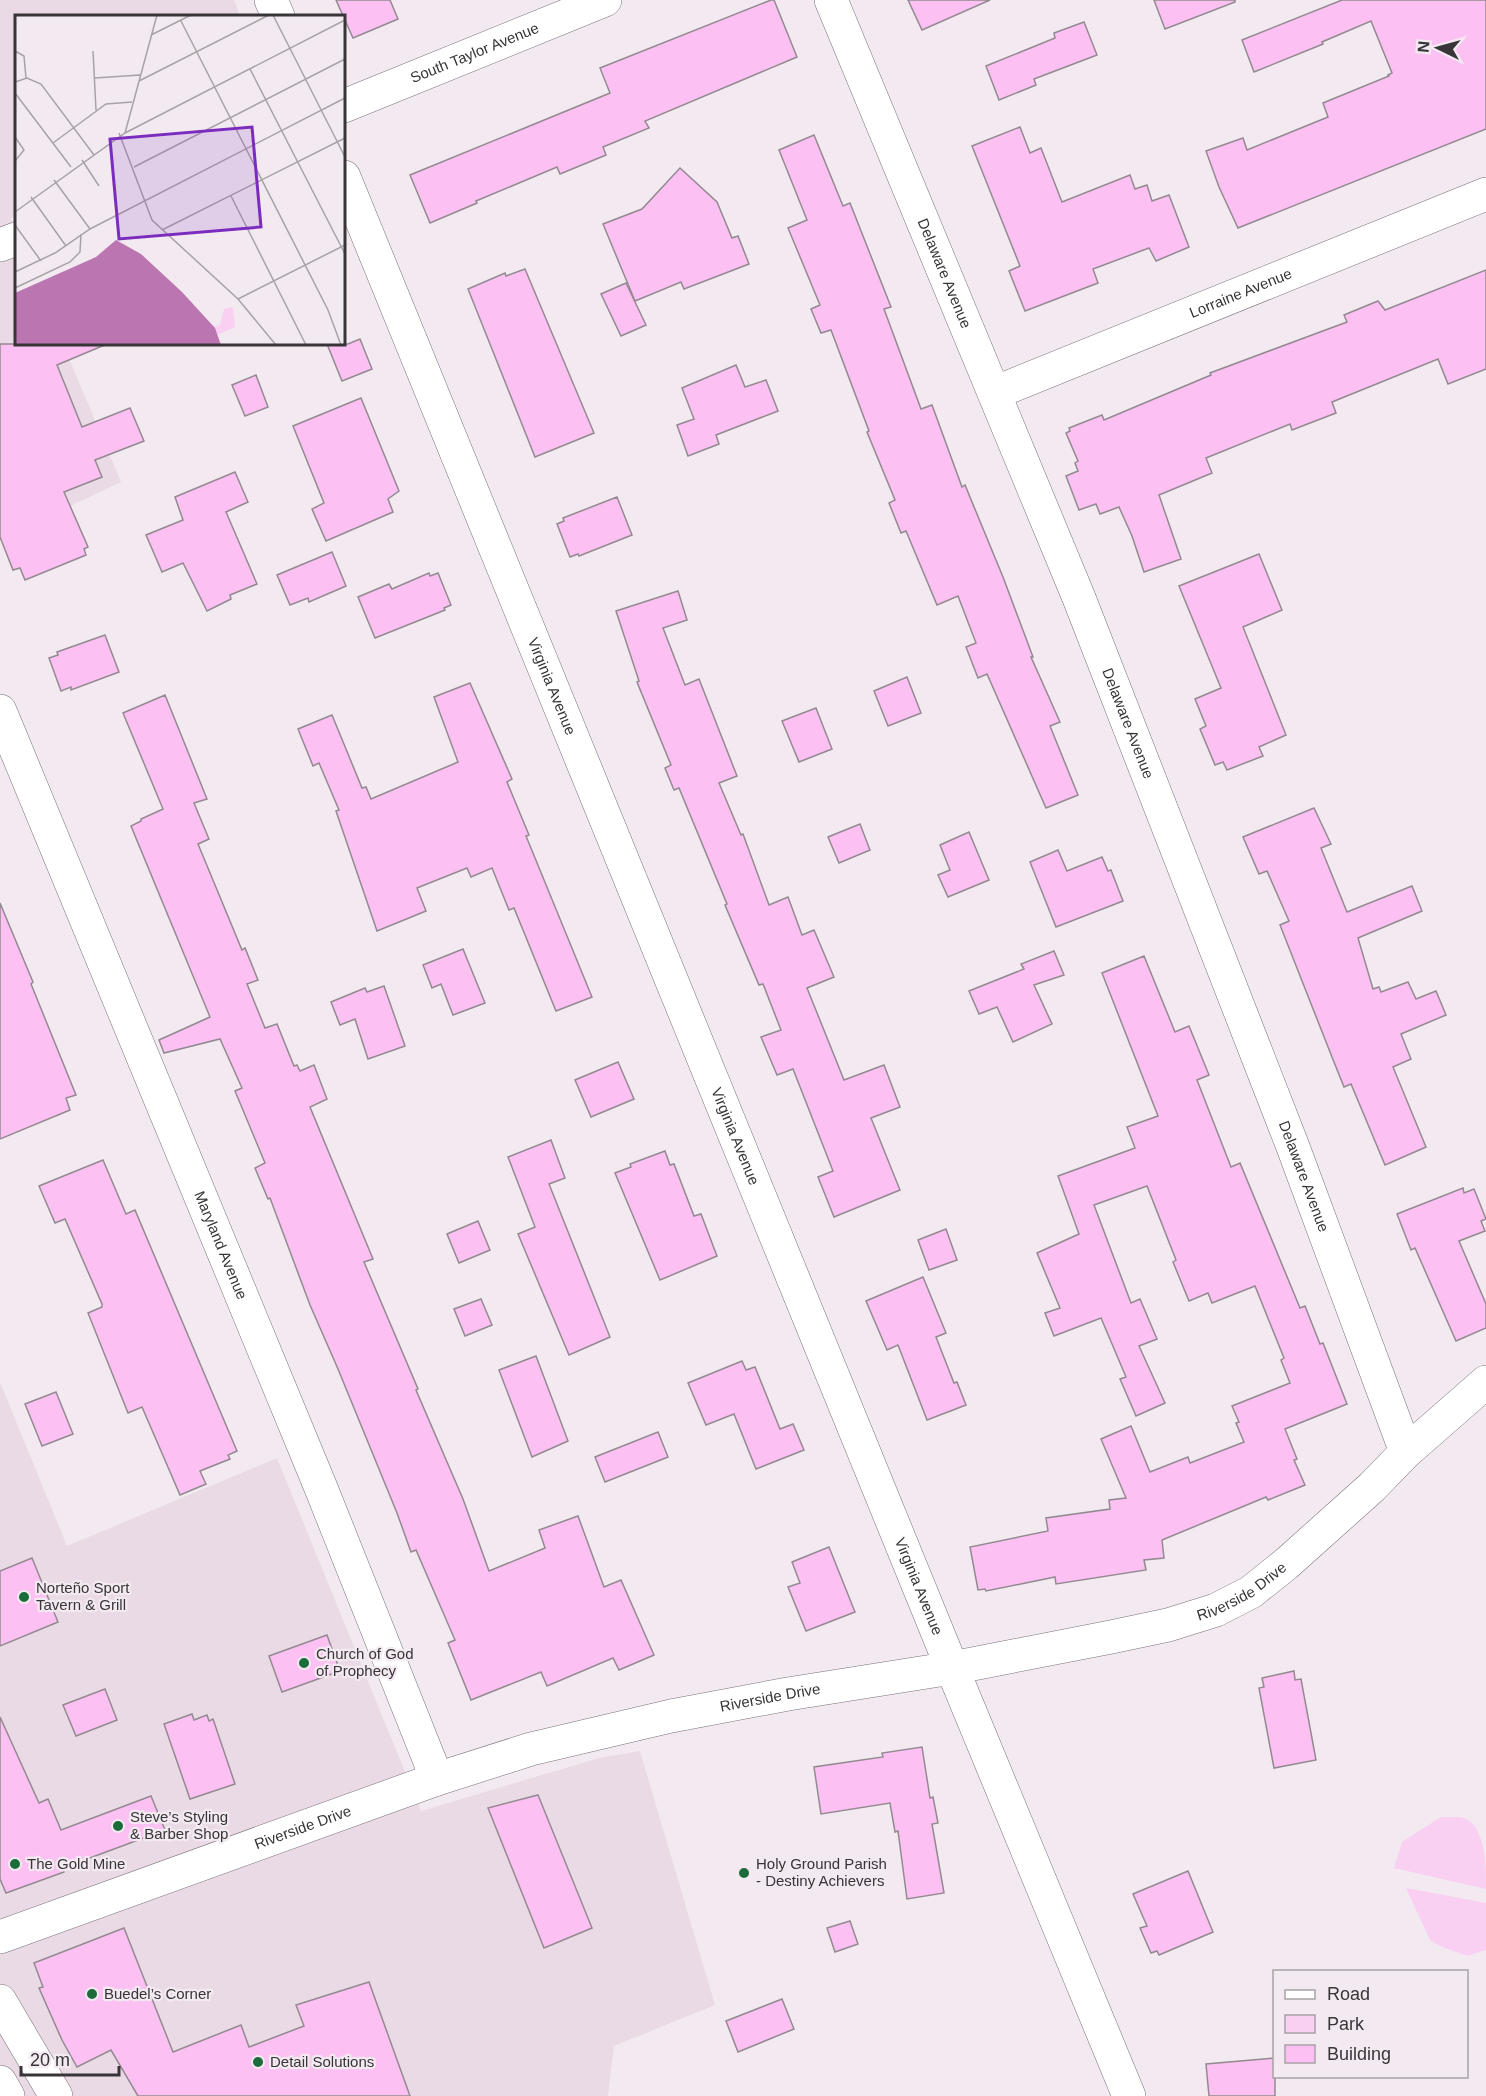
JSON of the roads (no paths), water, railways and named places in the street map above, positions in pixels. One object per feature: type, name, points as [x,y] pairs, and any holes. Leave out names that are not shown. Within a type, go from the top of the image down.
[{"type":"street","points":[[271,0],[278,15]]},
{"type":"street","name":"South Taylor Avenue","points":[[345,106],[605,0]]},
{"type":"street","name":"Delaware Avenue","points":[[831,0],[1079,598],[1293,1147],[1406,1452]]},
{"type":"street","name":"Virginia Avenue","points":[[345,179],[1129,2096]]},
{"type":"street","name":"Lorraine Avenue","points":[[994,393],[1486,194]]},
{"type":"street","points":[[0,245],[15,239]]},
{"type":"street","name":"Maryland Avenue","points":[[0,711],[321,1488],[437,1779]]},
{"type":"street","name":"Riverside Drive","points":[[0,1937],[437,1779],[531,1749],[619,1727],[788,1694],[952,1668],[1168,1625],[1216,1610],[1251,1592],[1286,1564],[1372,1487],[1406,1452],[1486,1382]]},
{"type":"street","points":[[0,2001],[56,2096]]},
{"type":"street","points":[[0,2082],[8,2096]]},
{"type":"place","name":"Norteño Sport Tavern & Grill","points":[[24,1597]]},
{"type":"place","name":"Church of God of Prophecy","points":[[304,1663]]},
{"type":"place","name":"Steve’s Styling & Barber Shop","points":[[118,1826]]},
{"type":"place","name":"The Gold Mine","points":[[15,1864]]},
{"type":"place","name":"Holy Ground Parish - Destiny Achievers","points":[[744,1873]]},
{"type":"place","name":"Buedel’s Corner","points":[[92,1994]]},
{"type":"place","name":"Detail Solutions","points":[[258,2062]]}]
